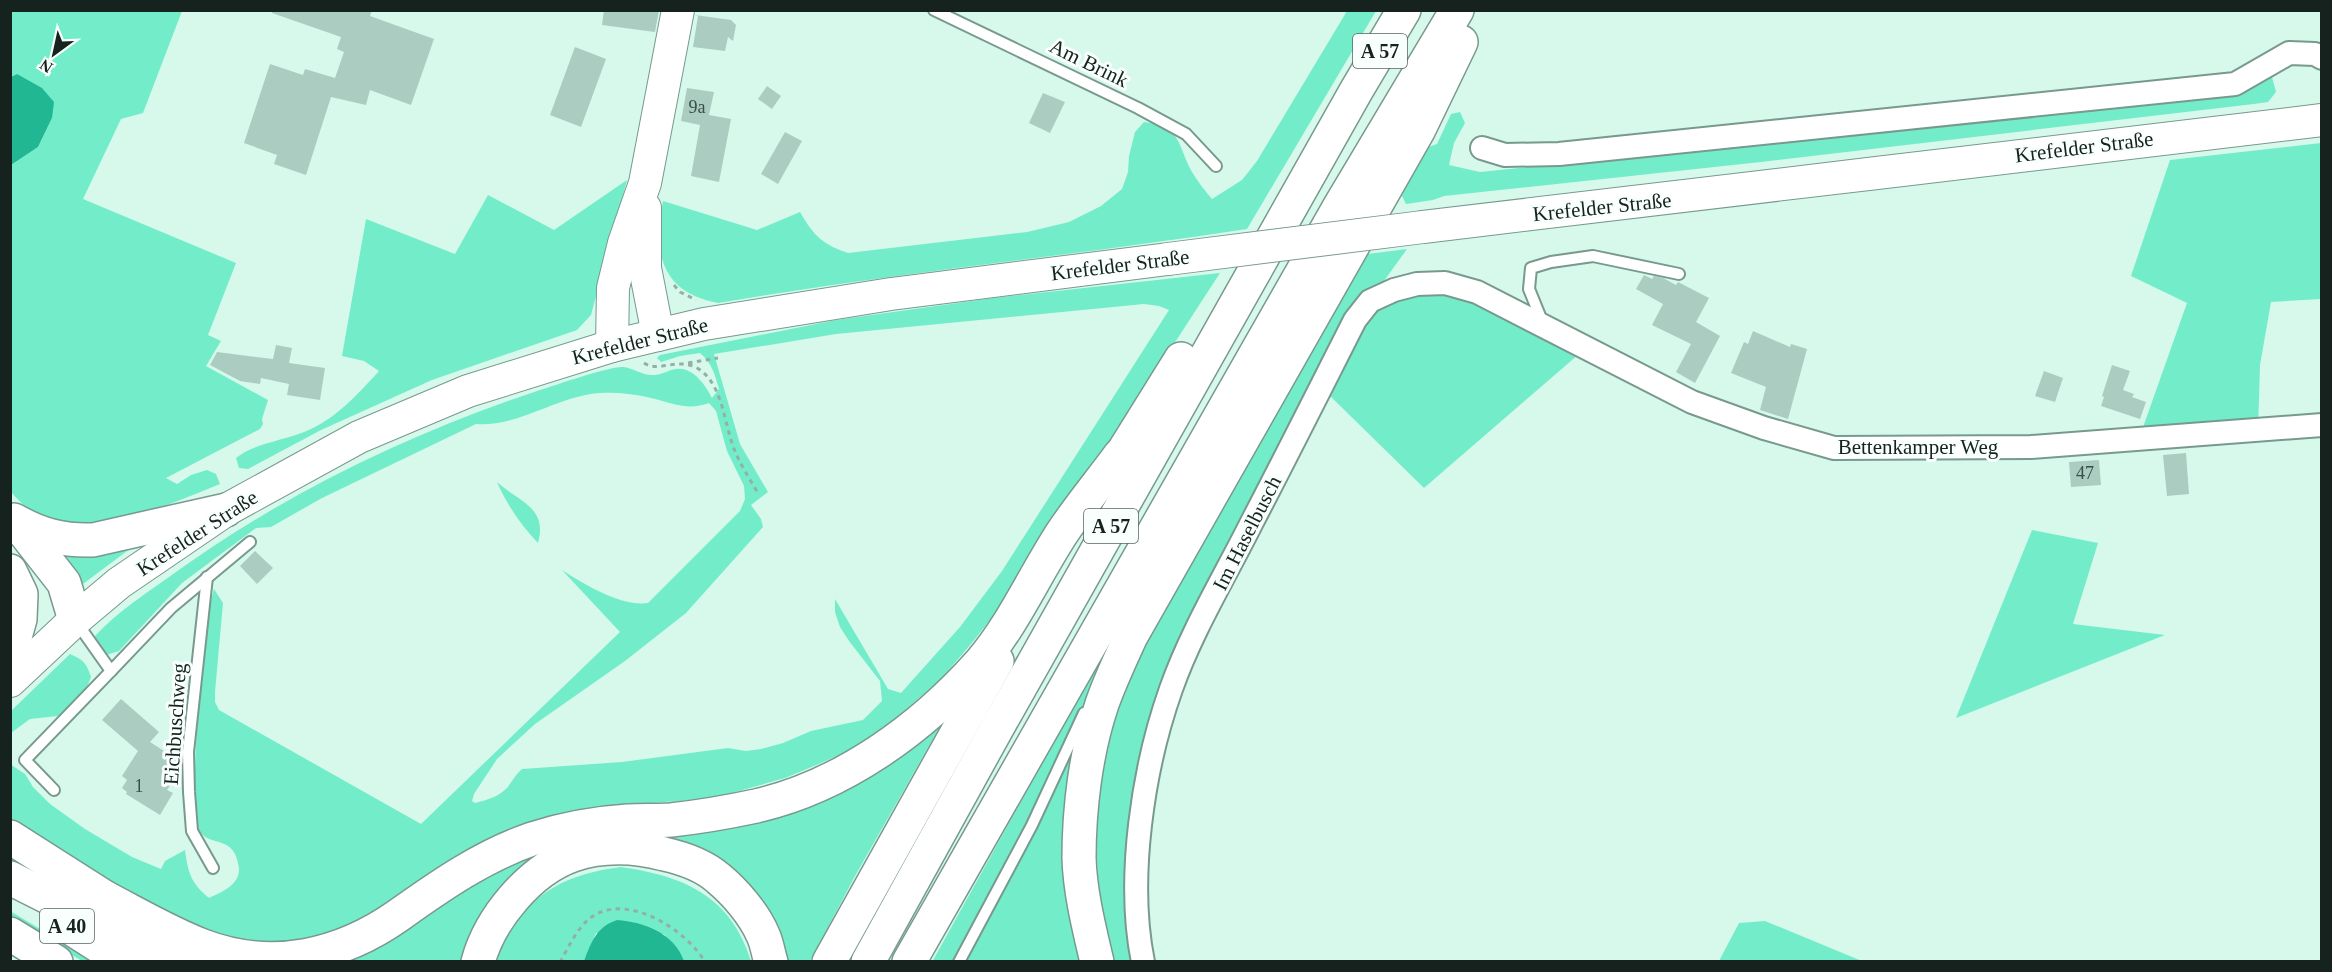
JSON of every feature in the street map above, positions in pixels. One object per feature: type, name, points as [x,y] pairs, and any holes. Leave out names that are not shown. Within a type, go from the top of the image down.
[{"type":"highway","name":"A 57","points":[[868,962],[1003,717],[1404,10]]},
{"type":"highway","name":"A 57","points":[[909,962],[986,823],[1340,206],[1457,10]]},
{"type":"highway","points":[[1097,962],[1088,923],[1079,859],[1082,807],[1090,754],[1102,704],[1131,636],[1419,129],[1477,10]]},
{"type":"highway","points":[[829,962],[966,715],[1120,455],[1356,91]]},
{"type":"highway","points":[[104,897],[204,947],[245,958],[298,959],[328,953],[361,939],[476,864],[531,840],[581,827],[627,821],[668,820],[758,806],[808,788],[849,769],[901,736],[941,702],[981,661],[1010,620],[1062,533],[1120,455]]},
{"type":"highway","points":[[12,527],[80,541],[93,540],[226,510]]},
{"type":"highway","points":[[12,527],[64,583],[75,620]]},
{"type":"highway","points":[[10,571],[21,594],[20,619],[10,655]]},
{"type":"highway","points":[[926,962],[986,823]]},
{"type":"highway","points":[[10,837],[206,962]]},
{"type":"highway","points":[[478,962],[492,927],[523,887],[572,856],[609,848],[648,850],[685,859],[717,877],[743,903],[763,935],[771,962]]},
{"type":"highway","points":[[10,878],[177,962]]},
{"type":"highway","name":"A 40","points":[[10,890],[124,962]]},
{"type":"highway","name":"A 40","points":[[10,934],[56,962]]},
{"type":"main road","points":[[634,340],[613,288],[624,243],[645,183],[678,10]]},
{"type":"main road","name":"Krefelder Straße","points":[[10,681],[75,620],[119,583],[226,510],[359,437],[425,409],[526,372],[634,340],[704,324],[891,294],[1423,227],[1694,197],[1984,159],[2322,120]]},
{"type":"main road","points":[[634,340],[645,268],[645,183]]},
{"type":"street","points":[[1482,148],[1505,156],[1558,154],[2235,84],[2289,53],[2315,54],[2322,58]]},
{"type":"street","name":"Im Haselbusch","points":[[1143,962],[1137,889],[1140,825],[1153,748],[1171,687],[1200,624],[1355,320],[1370,301],[1394,290],[1416,284],[1445,283],[1477,292],[1544,326]]},
{"type":"street","name":"Bettenkamper Weg","points":[[1544,326],[1692,402],[1764,428],[1834,448],[2031,447],[2322,425]]},
{"type":"lane","name":"Am Brink","points":[[934,10],[1138,108],[1186,134],[1216,166]]},
{"type":"lane","points":[[1544,326],[1529,289],[1531,268],[1551,262],[1593,256],[1679,274]]},
{"type":"lane","points":[[54,790],[25,760],[171,608],[250,542]]},
{"type":"lane","name":"Eichbuschweg","points":[[207,577],[189,752],[189,792],[192,831],[213,868]]},
{"type":"lane","points":[[75,620],[111,671]]},
{"type":"lane","points":[[959,962],[1032,825],[1091,701],[1131,636]]},
{"type":"path","points":[[634,340],[642,362],[648,366],[657,367],[718,358]]},
{"type":"path","points":[[686,363],[699,369],[710,378],[733,447],[759,495]]},
{"type":"path","points":[[560,962],[588,920],[600,912],[615,910],[632,911],[662,921],[690,940],[705,962]]},
{"type":"shaded area","points":[[10,11],[182,11],[143,113],[121,119],[83,199],[236,263],[208,335],[221,341],[206,366],[268,400],[260,429],[166,478],[177,484],[191,475],[207,470],[216,474],[220,484],[158,508],[109,522],[85,526],[64,526],[46,521],[31,512],[11,492],[11,165],[38,147],[52,118],[17,74],[11,77]]},
{"type":"shaded area","points":[[1347,11],[1376,11],[1247,229],[718,303],[699,298],[684,290],[672,279],[665,267],[659,237],[663,201],[757,230],[800,212],[820,238],[848,253],[1027,232],[1069,222],[1101,206],[1122,189],[1128,172],[1135,132],[1144,122],[1156,124],[1172,132],[1192,172],[1212,199],[1242,180],[1257,161]]},
{"type":"shaded area","points":[[17,74],[42,88],[54,102],[52,118],[38,147],[11,165],[11,77]]},
{"type":"shaded area","points":[[2272,77],[2276,92],[2268,102],[2254,104],[1761,162],[1444,196],[1406,204],[1399,190],[1423,149],[1437,144],[1451,114],[1460,112],[1465,123],[1454,143],[1449,165],[1480,172],[1935,127],[2244,88],[2260,84]]},
{"type":"shaded area","points":[[2321,143],[2321,299],[2271,302],[2260,365],[2258,431],[2142,430],[2187,303],[2131,276],[2170,160]]},
{"type":"shaded area","points":[[627,180],[591,315],[577,330],[432,380],[321,430],[248,469],[239,468],[236,458],[243,453],[304,432],[336,414],[379,371],[364,361],[342,356],[366,219],[455,254],[488,195],[554,230]]},
{"type":"shaded area","points":[[1407,249],[1381,285],[1155,713],[1139,961],[1114,962],[1102,909],[1096,828],[1105,748],[1125,685],[1141,649],[1360,255]]},
{"type":"shaded area","points":[[1220,273],[1001,606],[940,680],[883,729],[852,749],[785,778],[725,795],[586,811],[511,828],[454,857],[361,920],[308,942],[253,947],[188,928],[11,825],[10,764],[25,774],[33,787],[50,804],[85,829],[132,857],[161,869],[165,861],[185,850],[191,877],[209,898],[224,890],[237,879],[239,868],[237,857],[232,850],[227,845],[208,839],[198,826],[196,753],[203,654],[214,589],[223,603],[215,692],[215,702],[219,710],[421,824],[620,632],[562,570],[592,588],[615,598],[626,602],[648,603],[740,511],[745,499],[744,486],[727,451],[716,411],[709,403],[687,406],[632,394],[600,393],[584,395],[507,421],[476,424],[322,498],[271,527],[256,528],[182,583],[119,651],[106,655],[98,649],[95,636],[113,618],[144,594],[262,516],[351,467],[444,425],[540,390],[616,367],[650,375],[676,369],[688,370],[702,382],[712,398],[719,389],[710,365],[700,353],[661,362],[657,358],[660,355],[836,320],[993,298]],"holes":[[[1144,304],[1169,310],[1002,571],[960,627],[901,693],[888,689],[835,599],[835,612],[840,627],[880,681],[882,701],[863,720],[811,731],[783,743],[761,749],[746,751],[728,748],[622,762],[522,769],[500,794],[479,802],[472,801],[474,794],[497,759],[535,724],[625,661],[686,613],[763,527],[761,519],[751,505],[768,492],[740,444],[714,354],[836,334]]]},
{"type":"shaded area","points":[[1419,289],[1475,297],[1579,354],[1424,488],[1326,392],[1375,306]]},
{"type":"shaded area","points":[[497,482],[535,513],[540,531],[538,543],[515,514]]},
{"type":"shaded area","points":[[2032,530],[2098,543],[2073,624],[2165,635],[1956,718]]},
{"type":"shaded area","points":[[143,539],[83,584],[80,584],[51,546]]},
{"type":"shaded area","points":[[1109,643],[1114,646],[1089,693],[1088,961],[932,962]]},
{"type":"shaded area","points":[[70,654],[84,662],[91,677],[83,697],[58,716],[30,719],[11,733],[11,711]]},
{"type":"shaded area","points":[[954,702],[855,876],[810,961],[779,961],[722,872],[592,845],[469,961],[327,962],[508,857],[717,821]]},
{"type":"shaded area","points":[[621,867],[665,876],[702,893],[718,905],[731,920],[751,961],[684,961],[664,934],[596,933],[584,961],[496,962],[516,922],[543,894],[578,876]]},
{"type":"shaded area","points":[[10,911],[94,961],[82,961],[11,919]]},
{"type":"shaded area","points":[[617,920],[647,926],[666,936],[684,961],[584,961],[599,931]]},
{"type":"shaded area","points":[[1765,921],[1862,961],[1719,961],[1739,923]]},
{"type":"building","points":[[272,10],[372,10],[370,16],[434,39],[411,105],[370,90],[366,105],[331,97],[306,175],[274,164],[277,155],[244,143],[270,64],[303,75],[305,69],[335,78],[344,52],[337,49],[341,37],[272,13]]},
{"type":"building","points":[[604,10],[659,10],[655,32],[602,25]]},
{"type":"building","points":[[695,15],[731,20],[736,25],[733,41],[728,37],[725,51],[693,47],[698,16]]},
{"type":"building","points":[[575,47],[606,59],[581,127],[550,115]]},
{"type":"building","points":[[767,86],[781,96],[772,109],[758,99]]},
{"type":"building","points":[[687,88],[714,92],[709,115],[731,119],[719,182],[691,176],[700,125],[681,121]]},
{"type":"building","points":[[1043,93],[1065,102],[1050,133],[1029,123]]},
{"type":"building","points":[[785,132],[802,141],[778,184],[761,174]]},
{"type":"building","points":[[1644,275],[1652,279],[1654,276],[1663,278],[1676,285],[1678,282],[1709,298],[1696,322],[1720,336],[1695,383],[1676,372],[1691,344],[1652,325],[1663,304],[1636,289]]},
{"type":"building","points":[[1753,331],[1790,347],[1791,344],[1807,349],[1788,419],[1760,410],[1766,387],[1731,373],[1744,342],[1748,344]]},
{"type":"building","points":[[276,345],[292,348],[289,363],[325,368],[320,400],[287,395],[289,384],[261,378],[260,384],[240,381],[210,365],[217,352],[273,359]]},
{"type":"building","points":[[2112,365],[2130,371],[2123,390],[2134,394],[2132,397],[2146,402],[2140,419],[2101,406]]},
{"type":"building","points":[[2044,371],[2063,378],[2055,402],[2035,396]]},
{"type":"building","points":[[2186,453],[2189,494],[2167,496],[2163,455]]},
{"type":"building","points":[[2099,460],[2101,485],[2071,487],[2069,462]]},
{"type":"building","points":[[255,551],[273,568],[257,584],[240,566]]},
{"type":"building","points":[[121,699],[159,732],[150,742],[181,762],[181,769],[167,790],[173,793],[160,815],[126,794],[127,792],[122,788],[127,780],[122,776],[138,751],[102,720]]}]
